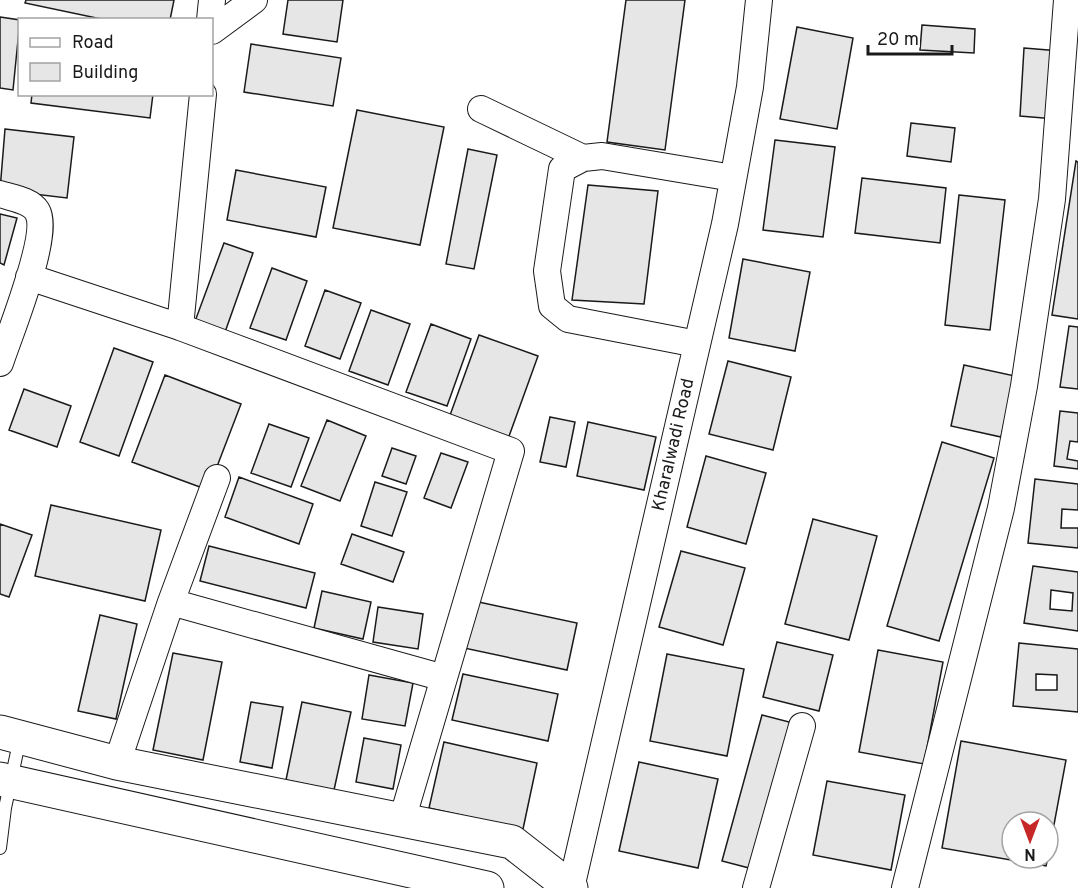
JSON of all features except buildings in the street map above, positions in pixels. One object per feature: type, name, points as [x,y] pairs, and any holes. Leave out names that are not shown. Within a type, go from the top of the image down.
[{"type":"street","points":[[210,18],[212,0]]},
{"type":"street","points":[[213,30],[254,0]]},
{"type":"street","name":"Kharalwadi Road","points":[[572,888],[733,178],[750,87],[759,0]]},
{"type":"street","points":[[904,888],[1001,508],[1024,386],[1053,199],[1067,0]]},
{"type":"street","points":[[180,327],[203,96]]},
{"type":"street","points":[[481,109],[583,158]]},
{"type":"street","points":[[697,344],[568,319],[552,306],[547,271],[562,169],[583,158],[602,156],[733,178]]},
{"type":"street","points":[[0,194],[32,205],[38,213],[41,226],[29,277],[0,363]]},
{"type":"street","points":[[29,277],[180,327],[511,451],[402,820]]},
{"type":"street","points":[[117,763],[171,603],[217,478]]},
{"type":"street","points":[[171,603],[444,678]]},
{"type":"street","points":[[756,888],[802,726]]},
{"type":"street","points":[[10,734],[117,763],[512,842],[572,888]]},
{"type":"street","points":[[5,780],[487,888]]},
{"type":"street","points":[[561,888],[572,888]]},
{"type":"lane","points":[[0,848],[10,734]]}]
